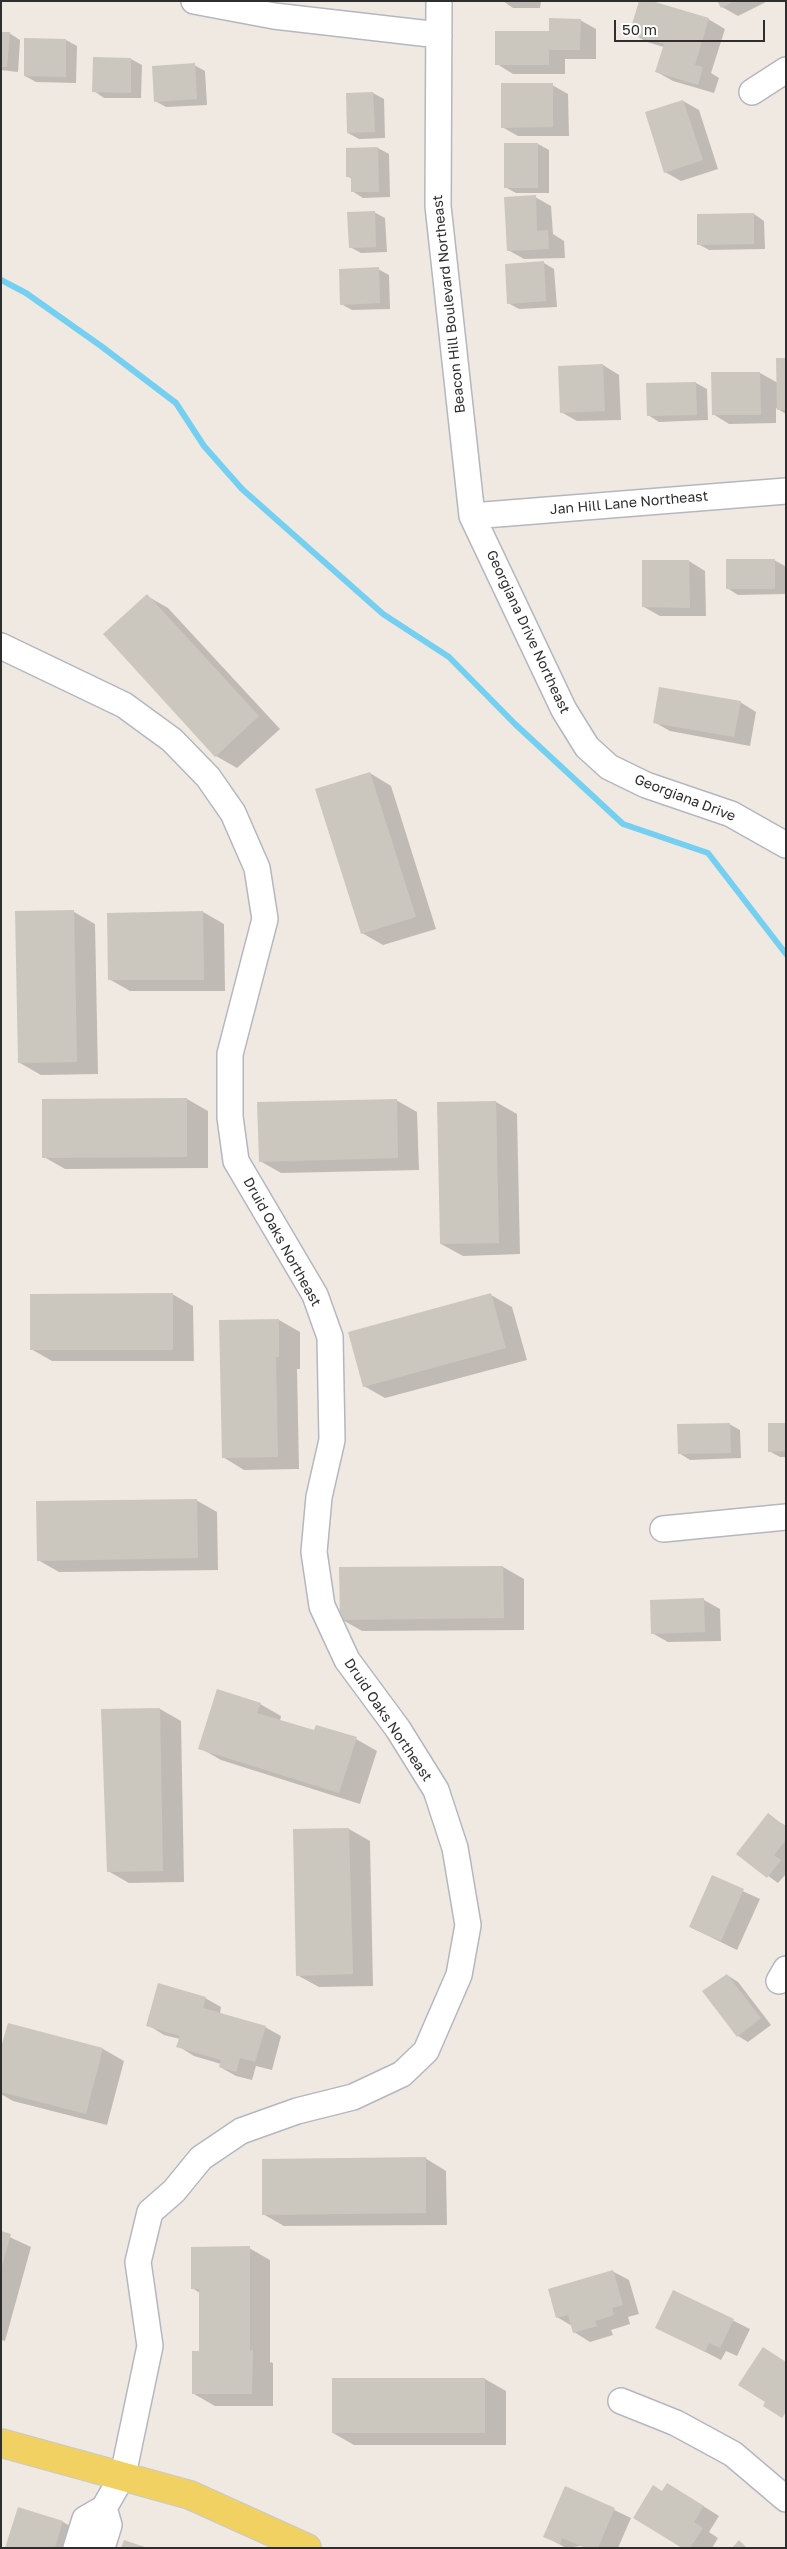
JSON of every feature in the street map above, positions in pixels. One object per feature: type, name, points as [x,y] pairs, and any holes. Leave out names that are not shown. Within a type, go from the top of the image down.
[{"type":"main road","points":[[1,2443],[123,2475],[190,2495],[307,2548]]},
{"type":"street","points":[[194,1],[274,16],[439,35]]},
{"type":"street","name":"Beacon Hill Boulevard Northeast","points":[[439,1],[438,206],[472,516]]},
{"type":"street","points":[[752,92],[786,70]]},
{"type":"street","name":"Jan Hill Lane Northeast","points":[[472,516],[786,491]]},
{"type":"street","name":"Georgiana Drive Northeast","points":[[472,516],[564,710],[587,747]]},
{"type":"street","name":"Druid Oaks Northeast","points":[[1,646],[124,705],[172,740],[208,777],[233,813],[257,868],[266,919],[230,1054],[230,1117],[236,1161],[315,1295],[330,1337],[332,1440],[319,1497],[314,1552],[322,1606],[347,1660],[398,1729],[436,1790],[455,1848],[468,1925],[459,1975],[426,2052],[406,2070],[353,2098],[298,2111],[241,2131],[201,2158],[174,2191],[150,2212],[138,2262],[150,2346],[123,2475],[104,2508]]},
{"type":"street","name":"Georgiana Drive","points":[[587,747],[609,767],[646,785],[731,814],[786,845]]},
{"type":"street","points":[[663,1529],[786,1517]]},
{"type":"street","points":[[621,2401],[676,2423],[733,2454],[786,2499]]},
{"type":"street","points":[[76,2548],[85,2519],[104,2508],[109,2525],[102,2548]]},
{"type":"building","points":[[639,1],[652,1],[709,18],[695,65],[703,67],[698,85],[655,72],[664,44],[629,34]]},
{"type":"building","points":[[717,1],[734,1],[721,8]]},
{"type":"building","points":[[549,18],[581,19],[580,50],[549,50],[549,65],[495,65],[495,31],[549,31]]},
{"type":"building","points":[[1,32],[10,32],[7,67],[1,67]]},
{"type":"building","points":[[24,38],[66,39],[66,77],[24,76]]},
{"type":"building","points":[[93,57],[131,58],[131,93],[92,92]]},
{"type":"building","points":[[195,63],[197,99],[154,102],[152,66]]},
{"type":"building","points":[[501,83],[553,83],[553,127],[501,128]]},
{"type":"building","points":[[373,92],[375,132],[347,133],[346,93]]},
{"type":"building","points":[[683,100],[703,160],[664,173],[645,112]]},
{"type":"building","points":[[504,143],[538,143],[538,188],[504,188]]},
{"type":"building","points":[[378,147],[379,192],[351,192],[351,177],[346,177],[346,148]]},
{"type":"building","points":[[536,195],[537,231],[548,230],[549,249],[507,251],[504,197]]},
{"type":"building","points":[[375,211],[376,247],[349,248],[347,212]]},
{"type":"building","points":[[754,213],[754,244],[697,245],[697,214]]},
{"type":"building","points":[[544,261],[546,301],[507,304],[505,264]]},
{"type":"building","points":[[379,267],[380,303],[340,305],[339,269]]},
{"type":"building","points":[[776,358],[786,358],[786,410],[777,410]]},
{"type":"building","points":[[603,364],[605,411],[560,413],[558,366]]},
{"type":"building","points":[[711,372],[760,372],[761,415],[712,415]]},
{"type":"building","points":[[696,382],[697,415],[647,416],[646,383]]},
{"type":"building","points":[[726,559],[775,559],[775,589],[726,589]]},
{"type":"building","points":[[642,560],[689,560],[690,608],[642,607]]},
{"type":"building","points":[[147,594],[259,716],[215,757],[103,634]]},
{"type":"building","points":[[659,687],[741,701],[734,737],[653,723]]},
{"type":"building","points":[[370,772],[416,917],[361,934],[315,789]]},
{"type":"building","points":[[74,910],[77,1062],[18,1063],[15,911]]},
{"type":"building","points":[[203,911],[204,980],[108,980],[107,913]]},
{"type":"building","points":[[187,1098],[187,1157],[42,1158],[42,1099]]},
{"type":"building","points":[[397,1099],[398,1158],[259,1162],[257,1102]]},
{"type":"building","points":[[496,1101],[499,1243],[440,1244],[437,1102]]},
{"type":"building","points":[[173,1293],[173,1350],[30,1350],[30,1294]]},
{"type":"building","points":[[491,1293],[506,1348],[363,1387],[348,1332]]},
{"type":"building","points":[[279,1319],[279,1357],[276,1357],[278,1457],[222,1458],[219,1320]]},
{"type":"building","points":[[730,1423],[731,1453],[678,1454],[677,1424]]},
{"type":"building","points":[[768,1423],[786,1423],[786,1451],[768,1452]]},
{"type":"building","points":[[197,1499],[198,1558],[37,1561],[36,1501]]},
{"type":"building","points":[[503,1566],[504,1618],[340,1620],[339,1567]]},
{"type":"building","points":[[704,1598],[705,1632],[651,1634],[650,1600]]},
{"type":"building","points":[[217,1689],[261,1703],[257,1713],[314,1730],[316,1725],[357,1737],[339,1793],[198,1749]]},
{"type":"building","points":[[160,1708],[163,1871],[107,1872],[101,1709]]},
{"type":"building","points":[[768,1813],[786,1827],[786,1840],[774,1855],[781,1860],[767,1878],[736,1854]]},
{"type":"building","points":[[349,1828],[353,1974],[296,1976],[293,1829]]},
{"type":"building","points":[[712,1875],[744,1889],[721,1941],[689,1927]]},
{"type":"building","points":[[727,1974],[761,2018],[737,2037],[702,1991]]},
{"type":"building","points":[[158,1983],[206,1997],[203,2008],[266,2026],[255,2062],[240,2058],[236,2072],[219,2067],[221,2060],[176,2047],[180,2036],[146,2026]]},
{"type":"building","points":[[8,2023],[103,2048],[86,2114],[1,2092],[1,2047]]},
{"type":"building","points":[[426,2157],[426,2213],[262,2215],[262,2159]]},
{"type":"building","points":[[1,2231],[11,2234],[2,2266],[1,2266]]},
{"type":"building","points":[[250,2246],[250,2350],[253,2350],[252,2394],[192,2394],[192,2351],[199,2351],[199,2289],[191,2289],[191,2247]]},
{"type":"building","points":[[613,2270],[623,2305],[612,2308],[614,2315],[595,2321],[597,2326],[573,2333],[568,2315],[556,2318],[548,2289]]},
{"type":"building","points":[[673,2290],[734,2319],[720,2348],[709,2343],[705,2352],[655,2328]]},
{"type":"building","points":[[763,2347],[786,2362],[786,2412],[782,2418],[763,2406],[765,2402],[738,2385]]},
{"type":"building","points":[[332,2378],[485,2378],[485,2433],[332,2433]]},
{"type":"building","points":[[667,2483],[704,2506],[694,2522],[703,2528],[690,2548],[682,2548],[633,2518],[653,2485],[662,2491]]},
{"type":"building","points":[[565,2486],[615,2508],[598,2548],[586,2548],[562,2538],[560,2544],[543,2537]]},
{"type":"building","points":[[18,2507],[63,2521],[55,2548],[5,2548]]},
{"type":"building","points":[[124,2540],[145,2547],[145,2548],[121,2548]]},
{"type":"building","points":[[739,2540],[747,2548],[732,2548]]},
{"type":"waterway","points":[[1,280],[26,293],[101,346],[176,403],[204,446],[242,489],[383,614],[449,657],[515,724],[623,824],[708,853],[786,954]]}]
